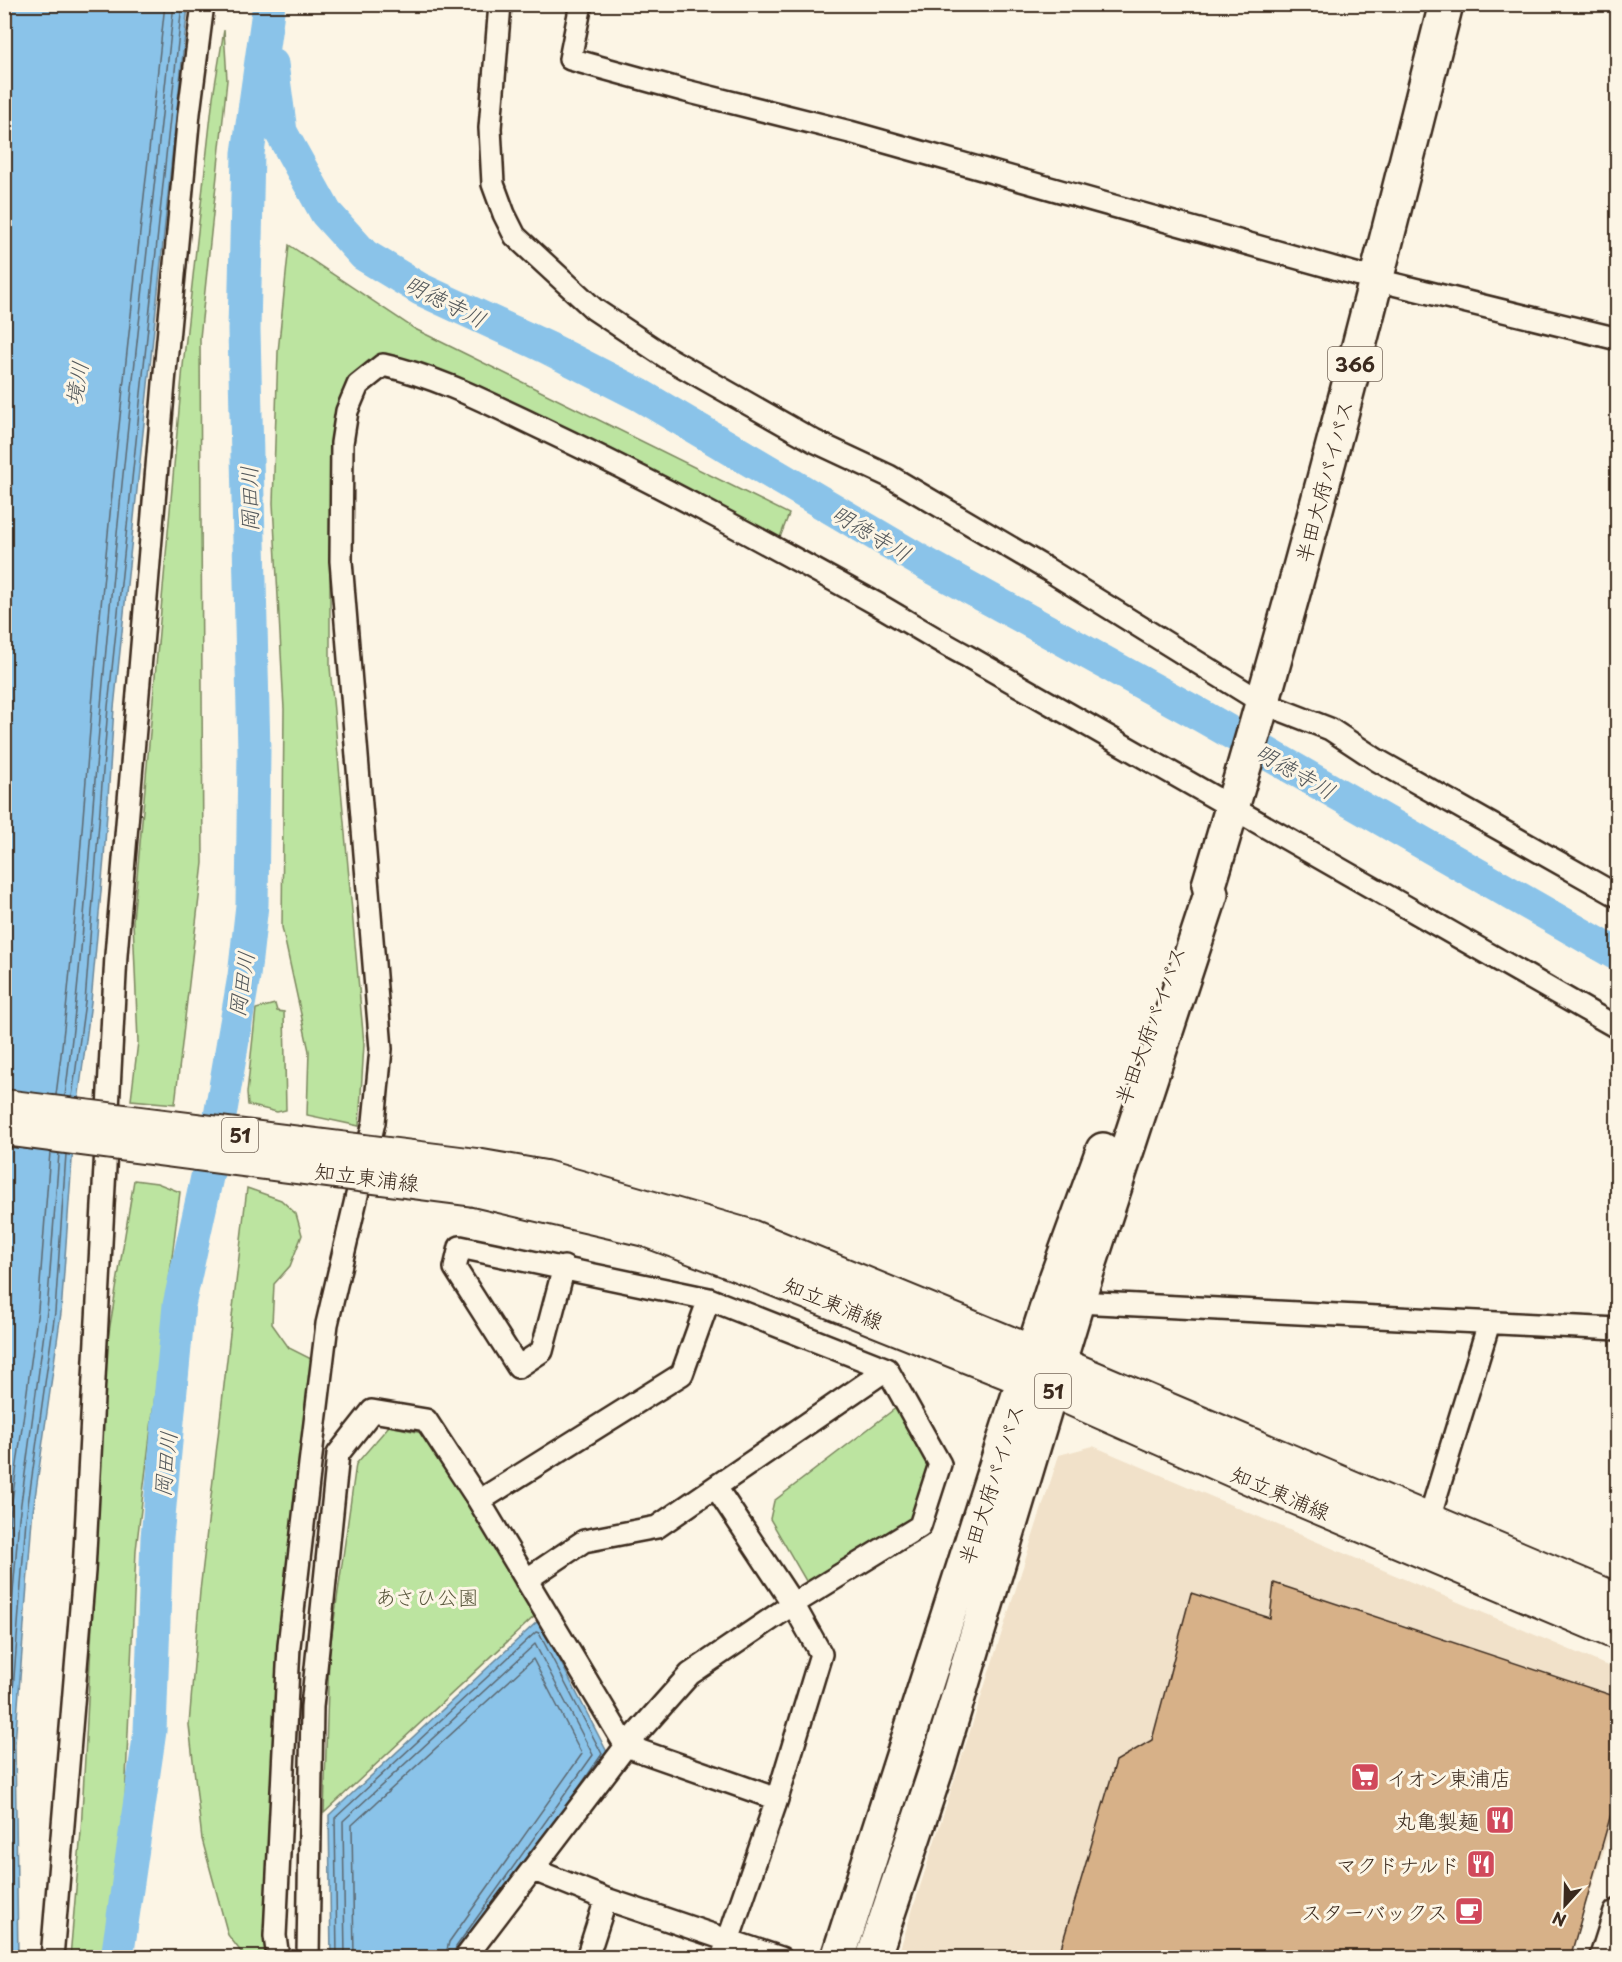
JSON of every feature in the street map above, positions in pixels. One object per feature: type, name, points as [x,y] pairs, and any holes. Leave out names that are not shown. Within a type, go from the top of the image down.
[{"type":"highway","name":"半田大府パイパス","points":[[838,1958],[1042,1371],[1077,1302],[1211,894],[1209,885],[1260,712],[1377,280],[1446,4]]},
{"type":"highway","name":"半田大府パイパス","points":[[873,1958],[938,1764],[1042,1371],[1060,1268],[1197,893],[1209,885]]},
{"type":"main road","name":"知立東浦線","points":[[4,1106],[475,1177],[645,1230],[779,1281],[1042,1371],[1429,1520],[1617,1600]]},
{"type":"main road","name":"知立東浦線","points":[[4,1129],[475,1177]]},
{"type":"main road","name":"知立東浦線","points":[[1042,1371],[1281,1492],[1617,1634]]},
{"type":"street","points":[[52,1958],[84,1572],[116,955],[166,360],[189,113],[203,4]]},
{"type":"street","points":[[500,4],[490,128],[493,184],[504,214],[525,247],[594,309],[666,357],[814,441],[909,488],[1047,569],[1260,712],[1330,729],[1377,760],[1617,896]]},
{"type":"street","points":[[581,4],[570,59],[686,92],[862,135],[1377,280],[1617,339]]},
{"type":"street","points":[[278,1958],[275,1936],[289,1646],[327,1324],[374,1122],[381,1049],[341,561],[342,442],[347,411],[358,385],[382,365],[408,370],[470,395],[586,449],[1236,794],[1617,1028]]},
{"type":"street","points":[[465,1958],[626,1746],[690,1674],[793,1604],[920,1526],[940,1464],[887,1369],[709,1299],[564,1267],[460,1247],[455,1268],[518,1367],[542,1351],[564,1267]]},
{"type":"street","points":[[479,1501],[682,1374],[709,1299]]},
{"type":"street","points":[[1077,1302],[1617,1329]]},
{"type":"street","points":[[1429,1520],[1489,1323]]},
{"type":"street","points":[[526,1580],[584,1541],[657,1527],[717,1489],[887,1369]]},
{"type":"street","points":[[310,1958],[308,1954],[312,1707],[338,1454],[372,1411],[426,1420],[479,1501],[626,1746],[777,1799]]},
{"type":"street","points":[[717,1489],[793,1604],[821,1654],[777,1799],[725,1948]]},
{"type":"street","points":[[534,1870],[725,1948],[781,1958]]},
{"type":"street","points":[[587,1958],[606,1899]]},
{"type":"street","points":[[1604,1958],[1617,1914]]},
{"type":"shaded area","name":"イオン東浦店","points":[[1093,1446],[1617,1670],[1617,1812],[1568,1957],[897,1958],[1059,1455]]},
{"type":"green space","points":[[224,30],[227,80],[200,338],[203,863],[175,1104],[131,1100],[138,1042],[133,921],[183,366],[213,97]]},
{"type":"green space","points":[[289,245],[415,329],[789,514],[779,540],[383,366],[358,385],[342,443],[330,510],[330,667],[364,1044],[359,1126],[307,1115],[309,1051],[282,927],[284,709],[273,503],[278,352]]},
{"type":"green space","points":[[275,1004],[277,1011],[284,1012],[286,1110],[277,1112],[248,1105],[247,1093],[256,1009]]},
{"type":"green space","points":[[134,1180],[157,1183],[180,1192],[136,1550],[124,1824],[102,1957],[70,1957],[81,1832],[107,1344]]},
{"type":"green space","points":[[247,1188],[281,1200],[296,1214],[302,1235],[290,1266],[274,1284],[272,1324],[289,1348],[317,1362],[283,1957],[245,1957],[228,1935],[202,1839],[189,1725],[200,1591]]},
{"type":"green space","points":[[901,1404],[940,1464],[920,1526],[817,1600],[770,1519],[774,1501]]},
{"type":"green space","name":"あさひ公園","points":[[389,1426],[441,1437],[538,1613],[324,1813],[329,1656],[356,1464]]},
{"type":"water","name":"境川","points":[[5,5],[188,5],[114,708],[104,858],[91,1002],[74,1132],[61,1313],[32,1519],[15,1744],[18,1957],[5,1958]]},
{"type":"water","points":[[539,1620],[609,1756],[466,1957],[331,1957],[329,1815]]},
{"type":"building","name":"イオン東浦店","points":[[1274,1583],[1617,1697],[1617,1793],[1570,1958],[1058,1958],[1116,1761],[1152,1740],[1191,1593],[1270,1618]]},
{"type":"waterway","name":"岡田川","points":[[117,1958],[150,1731],[157,1537],[179,1305],[219,1122],[244,976],[252,905],[254,751],[244,330],[248,153],[269,4]]},
{"type":"waterway","name":"明徳寺川","points":[[272,64],[281,132],[326,213],[364,255],[420,289],[548,348],[640,395],[919,560],[1202,716],[1618,955]]},
{"type":"place","name":"イオン東浦店","points":[[1365,1777]]},
{"type":"place","name":"丸亀製麺","points":[[1500,1820]]},
{"type":"place","name":"マクドナルド","points":[[1481,1864]]},
{"type":"place","name":"スターバックス","points":[[1469,1911]]}]
